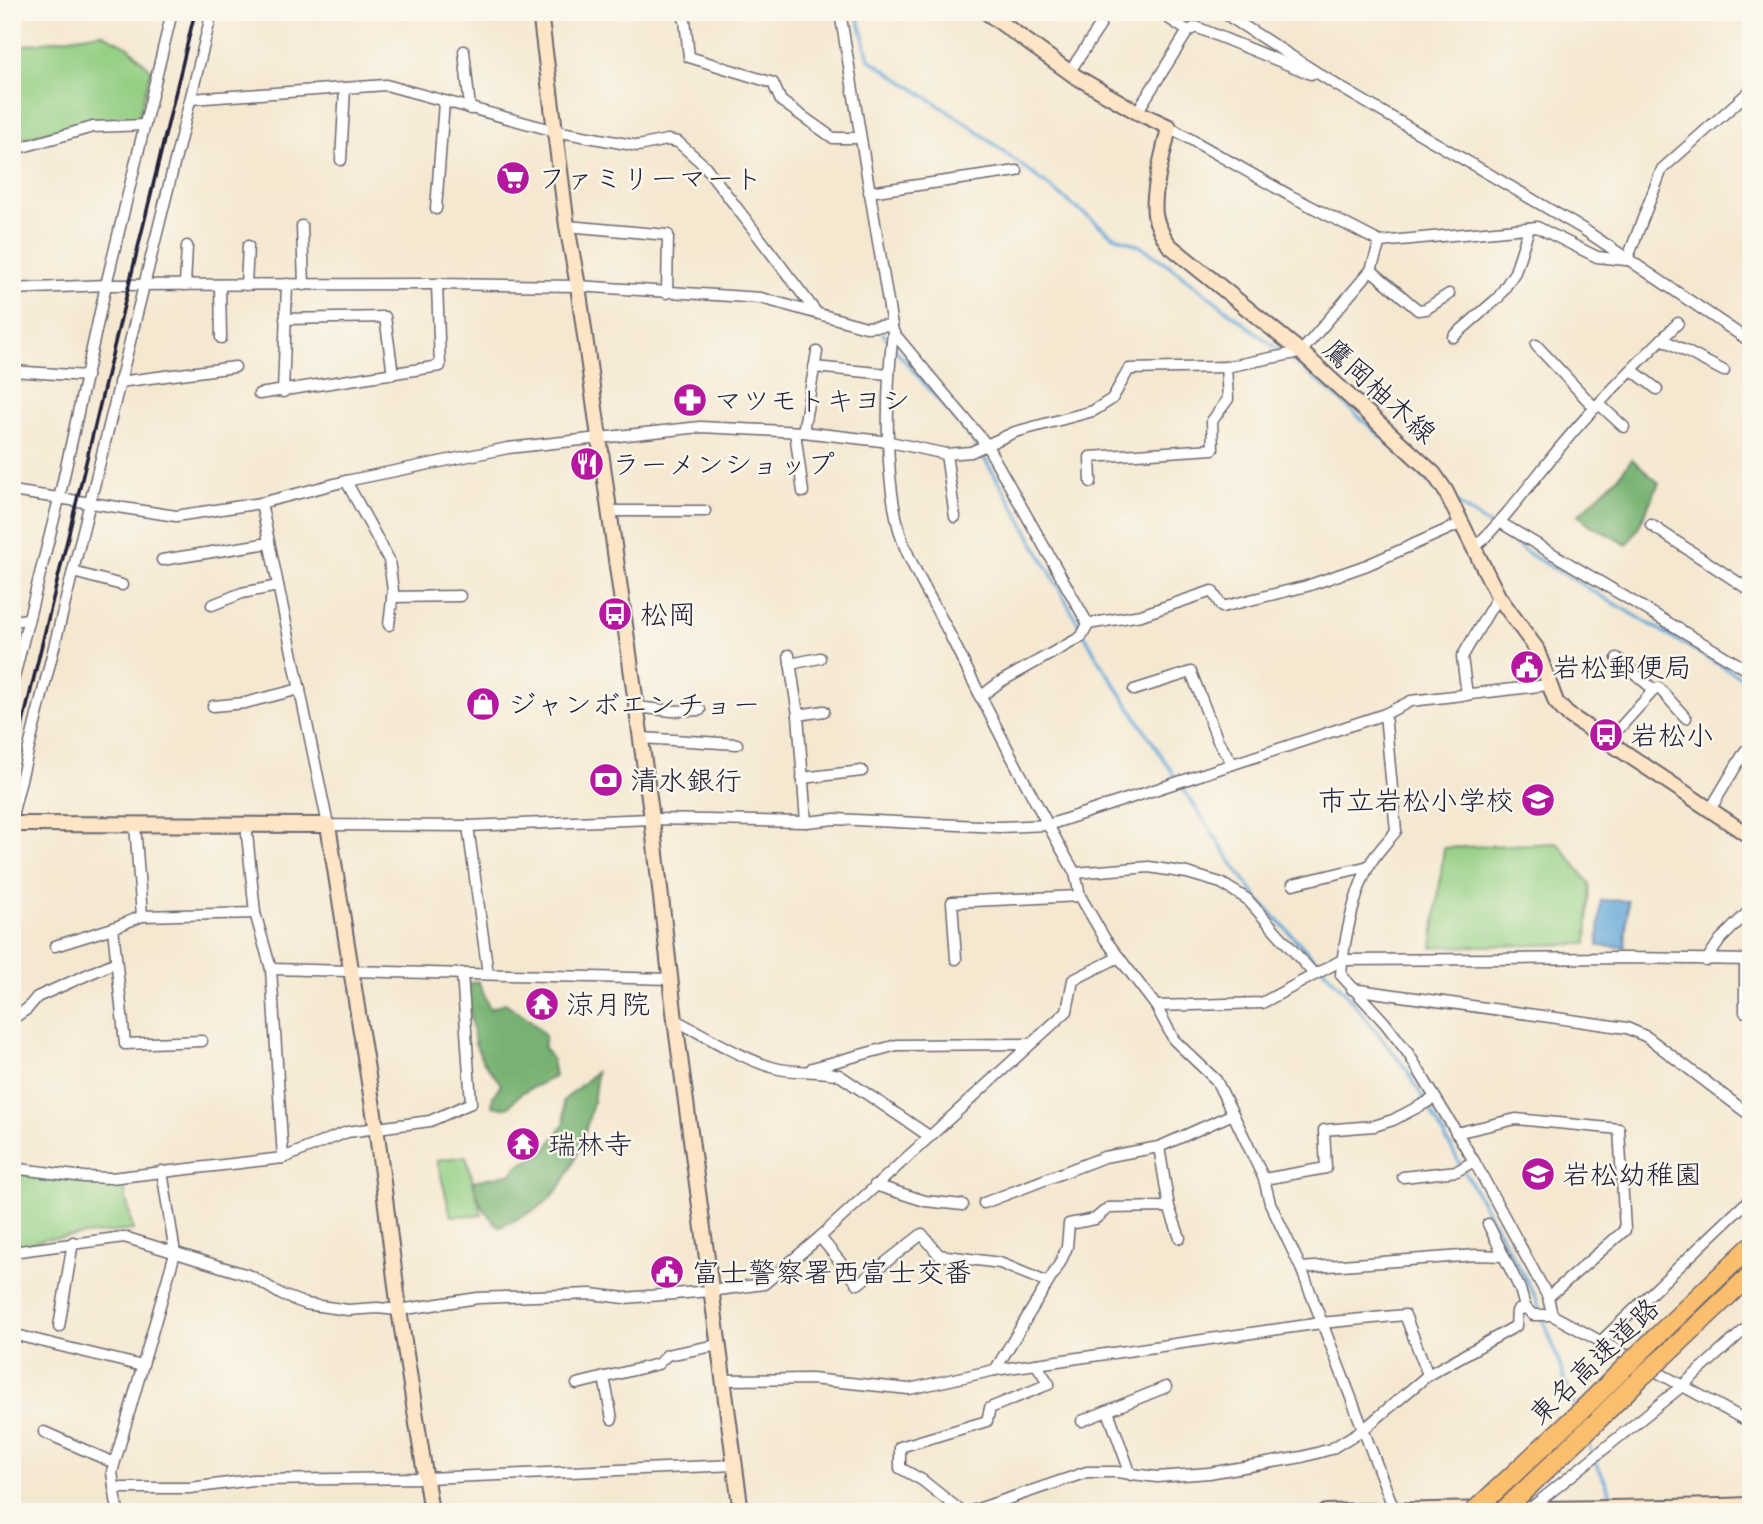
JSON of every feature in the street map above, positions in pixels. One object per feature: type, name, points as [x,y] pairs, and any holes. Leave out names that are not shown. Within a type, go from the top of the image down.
[{"type":"highway","name":"東名高速道路","points":[[1473,1512],[1585,1408],[1751,1246]]},
{"type":"highway","name":"東名高速道路","points":[[1502,1512],[1751,1274]]},
{"type":"street","points":[[12,685],[59,499],[106,285],[172,12]]},
{"type":"street","points":[[12,816],[212,12]]},
{"type":"street","points":[[540,12],[567,226],[578,286],[652,819],[674,1020],[741,1512]]},
{"type":"street","points":[[680,12],[685,20],[689,57],[774,83],[781,102],[832,138],[860,138]]},
{"type":"street","points":[[840,12],[893,331],[888,374],[892,498],[901,536],[980,697],[1074,873],[1080,896],[1105,939],[1156,1006],[1174,1040],[1216,1080],[1264,1179],[1270,1203],[1301,1268],[1395,1511]]},
{"type":"street","points":[[986,12],[1070,71],[1137,113],[1169,127],[1289,195],[1380,242],[1538,227],[1597,257],[1627,260]]},
{"type":"street","points":[[1159,12],[1188,31]]},
{"type":"street","points":[[1222,12],[1334,83],[1583,229],[1751,342]]},
{"type":"street","points":[[1070,71],[1100,26]]},
{"type":"street","points":[[1137,113],[1188,31],[1196,27],[1334,83]]},
{"type":"street","points":[[464,51],[470,109]]},
{"type":"street","points":[[191,99],[386,85],[555,131],[638,146],[667,140],[678,142],[705,166],[816,312]]},
{"type":"street","points":[[341,160],[345,88]]},
{"type":"street","points":[[1627,260],[1662,169],[1751,90]]},
{"type":"street","points":[[436,209],[444,102]]},
{"type":"street","points":[[12,150],[93,127],[145,125]]},
{"type":"street","name":"鷹岡柚木線","points":[[1169,127],[1155,214],[1169,245],[1301,352],[1434,474],[1462,523],[1497,596],[1536,648],[1548,685],[1556,702],[1567,714],[1751,837]]},
{"type":"street","points":[[869,192],[1017,171]]},
{"type":"street","points":[[302,226],[303,285]]},
{"type":"street","points":[[567,226],[668,235],[667,293]]},
{"type":"street","points":[[1453,337],[1498,298],[1515,272],[1529,228]]},
{"type":"street","points":[[12,491],[176,516],[261,503],[346,481],[508,448],[699,427],[799,432],[890,442],[946,453],[972,451],[1015,432],[1093,411],[1112,399],[1129,369],[1226,367],[1301,352],[1371,270],[1380,242]]},
{"type":"street","points":[[185,285],[187,246]]},
{"type":"street","points":[[246,285],[248,246]]},
{"type":"street","points":[[1371,270],[1418,310],[1426,309],[1449,294]]},
{"type":"street","points":[[12,289],[106,285],[286,284],[578,286],[761,298],[866,327],[893,331],[986,444],[1088,625]]},
{"type":"street","points":[[283,392],[286,284]]},
{"type":"street","points":[[259,394],[440,366],[437,284]]},
{"type":"street","points":[[220,285],[221,338]]},
{"type":"street","points":[[285,318],[385,317],[393,374]]},
{"type":"street","points":[[1474,548],[1501,523],[1562,445],[1597,406],[1678,323]]},
{"type":"street","points":[[1662,339],[1724,371]]},
{"type":"street","points":[[1536,345],[1597,406],[1623,427]]},
{"type":"street","points":[[803,492],[799,432],[817,352]]},
{"type":"street","points":[[1091,482],[1090,457],[1213,449],[1212,421],[1228,399],[1226,367]]},
{"type":"street","points":[[119,382],[235,368]]},
{"type":"street","points":[[814,368],[888,374]]},
{"type":"street","points":[[1632,370],[1657,389]]},
{"type":"street","points":[[12,371],[86,376]]},
{"type":"street","points":[[946,453],[954,517]]},
{"type":"street","points":[[346,481],[389,560],[393,574],[390,625]]},
{"type":"street","points":[[261,503],[328,825],[376,1126],[399,1310],[431,1512]]},
{"type":"street","points":[[608,511],[705,511]]},
{"type":"street","points":[[980,697],[1000,682],[1081,637],[1088,625],[1141,615],[1212,591],[1222,607],[1307,586],[1367,565],[1462,523]]},
{"type":"street","points":[[1501,523],[1751,673]]},
{"type":"street","points":[[1651,525],[1751,591]]},
{"type":"street","points":[[162,560],[268,543]]},
{"type":"street","points":[[73,572],[122,585]]},
{"type":"street","points":[[212,605],[242,593],[278,586]]},
{"type":"street","points":[[392,597],[460,596]]},
{"type":"street","points":[[1467,695],[1462,657],[1497,596]]},
{"type":"street","points":[[12,621],[27,619]]},
{"type":"street","points":[[806,822],[798,715],[789,659],[820,658]]},
{"type":"street","points":[[1617,658],[1654,690]]},
{"type":"street","points":[[1134,690],[1191,672],[1218,741],[1233,764]]},
{"type":"street","points":[[12,824],[468,826],[652,819],[806,822],[835,819],[999,827],[1048,825],[1385,714],[1411,701],[1548,685]]},
{"type":"street","points":[[1607,742],[1654,690],[1659,688],[1686,718]]},
{"type":"street","points":[[213,706],[245,703],[300,689]]},
{"type":"street","points":[[636,707],[672,711],[700,710]]},
{"type":"street","points":[[798,715],[824,711]]},
{"type":"street","points":[[1385,714],[1396,831],[1369,866],[1357,897],[1341,975],[1385,1023],[1408,1053],[1548,1297],[1551,1315]]},
{"type":"street","points":[[641,738],[737,744]]},
{"type":"street","points":[[1710,810],[1745,751],[1751,754]]},
{"type":"street","points":[[802,778],[862,771]]},
{"type":"street","points":[[246,824],[255,913],[271,969],[283,1157]]},
{"type":"street","points":[[135,825],[142,916]]},
{"type":"street","points":[[468,826],[488,974]]},
{"type":"street","points":[[1293,884],[1369,866]]},
{"type":"street","points":[[1074,873],[1149,867],[1187,873],[1221,883],[1247,899],[1315,974]]},
{"type":"street","points":[[956,959],[952,902],[1080,896]]},
{"type":"street","points":[[1706,961],[1720,940],[1751,909]]},
{"type":"street","points":[[55,946],[142,916],[255,913]]},
{"type":"street","points":[[113,928],[125,1044],[202,1041]]},
{"type":"street","points":[[12,1252],[124,1237],[251,1276],[306,1304],[348,1310],[399,1310],[478,1298],[591,1294],[625,1298],[710,1292],[764,1284],[820,1237],[1067,1011],[1073,980],[1119,957]]},
{"type":"street","points":[[1156,1006],[1262,1003],[1342,960],[1627,958],[1748,960],[1745,1012]]},
{"type":"street","points":[[12,1019],[27,1009],[37,997],[116,962]]},
{"type":"street","points":[[271,969],[671,979]]},
{"type":"street","points":[[12,1168],[111,1178],[283,1157],[347,1132],[376,1126],[430,1121],[471,1103],[462,973]]},
{"type":"street","points":[[1352,989],[1627,1028],[1647,1037],[1751,1116]]},
{"type":"street","points":[[674,1020],[760,1063],[780,1069],[839,1075],[929,1136]]},
{"type":"street","points":[[805,1070],[897,1045],[1029,1044]]},
{"type":"street","points":[[1264,1179],[1326,1168],[1324,1130],[1374,1126],[1393,1121],[1434,1099]]},
{"type":"street","points":[[984,1203],[1104,1157],[1159,1147],[1233,1114]]},
{"type":"street","points":[[1456,1133],[1517,1119],[1619,1129],[1625,1230],[1548,1297]]},
{"type":"street","points":[[1159,1147],[1169,1207],[1180,1238]]},
{"type":"street","points":[[1403,1177],[1457,1171],[1472,1163]]},
{"type":"street","points":[[118,1512],[112,1472],[175,1253],[162,1171]]},
{"type":"street","points":[[875,1185],[925,1202],[963,1205]]},
{"type":"street","points":[[1600,1342],[1751,1198]]},
{"type":"street","points":[[995,1370],[1046,1282],[1060,1263],[1067,1247],[1069,1224],[1095,1219],[1108,1208],[1169,1207]]},
{"type":"street","points":[[1488,1224],[1520,1289],[1525,1307],[1533,1315],[1551,1315],[1751,1423]]},
{"type":"street","points":[[820,1237],[858,1284],[922,1234],[939,1255],[1000,1263],[1046,1282]]},
{"type":"street","points":[[59,1327],[73,1242]]},
{"type":"street","points":[[1301,1268],[1476,1255],[1504,1256]]},
{"type":"street","points":[[969,1512],[1087,1472],[1157,1477],[1209,1473],[1303,1457],[1331,1449],[1364,1429],[1428,1375],[1516,1326],[1517,1311],[1525,1307]]},
{"type":"street","points":[[723,1380],[811,1379],[909,1389],[995,1370],[1321,1323],[1405,1315],[1428,1375]]},
{"type":"street","points":[[1530,1510],[1682,1386],[1751,1324]]},
{"type":"street","points":[[12,1334],[142,1366]]},
{"type":"street","points":[[577,1384],[659,1364],[667,1355],[718,1345]]},
{"type":"street","points":[[962,1512],[922,1480],[900,1468],[900,1447],[986,1421],[990,1408],[1049,1384],[1036,1364]]},
{"type":"street","points":[[604,1377],[612,1419]]},
{"type":"street","points":[[1082,1421],[1166,1387]]},
{"type":"street","points":[[1108,1410],[1131,1475]]},
{"type":"street","points":[[44,1432],[114,1464]]},
{"type":"street","points":[[114,1488],[190,1488],[252,1480],[426,1478],[736,1465]]},
{"type":"street","points":[[1326,1512],[1628,1510],[1751,1505]]},
{"type":"green space","points":[[101,33],[129,47],[151,70],[138,120],[85,123],[12,141],[12,47]]},
{"type":"green space","points":[[1632,459],[1659,483],[1627,545],[1590,525],[1578,515],[1619,476]]},
{"type":"green space","points":[[1558,843],[1590,884],[1587,944],[1432,947],[1444,848]]},
{"type":"green space","points":[[478,981],[490,1009],[505,1003],[540,1030],[545,1036],[544,1048],[552,1059],[555,1077],[521,1093],[509,1106],[502,1108],[492,1106],[493,1096],[501,1084],[482,1060],[475,1043],[465,985]]},
{"type":"green space","points":[[596,1072],[593,1101],[584,1135],[563,1182],[543,1204],[500,1227],[482,1207],[473,1181],[513,1173],[517,1166],[543,1154],[565,1122],[563,1101]]},
{"type":"green space","points":[[466,1156],[482,1215],[451,1216],[437,1160]]},
{"type":"green space","points":[[12,1172],[123,1183],[133,1230],[45,1239],[12,1248]]},
{"type":"water","points":[[1601,900],[1628,901],[1625,947],[1598,946]]},
{"type":"waterway","points":[[852,12],[859,20],[869,59],[969,125],[1112,235],[1140,246],[1170,266],[1317,380],[1397,450],[1439,492]]},
{"type":"waterway","points":[[883,333],[889,342]]},
{"type":"waterway","points":[[894,348],[972,439],[1009,498],[1098,659],[1232,863],[1259,900],[1344,991],[1407,1070],[1535,1296],[1576,1410]]},
{"type":"waterway","points":[[1457,503],[1529,554],[1751,683]]},
{"type":"waterway","points":[[1586,1440],[1615,1503]]},
{"type":"railway","points":[[12,768],[195,12]]},
{"type":"place","name":"ファミリーマート","points":[[513,178]]},
{"type":"place","name":"マツモトキヨシ","points":[[690,400]]},
{"type":"place","name":"ラーメンショップ","points":[[587,464]]},
{"type":"place","name":"松岡","points":[[615,614]]},
{"type":"place","name":"岩松郵便局","points":[[1527,667]]},
{"type":"place","name":"ジャンボエンチョー","points":[[483,704]]},
{"type":"place","name":"岩松小","points":[[1606,735]]},
{"type":"place","name":"清水銀行","points":[[606,780]]},
{"type":"place","name":"市立岩松小学校","points":[[1538,800]]},
{"type":"place","name":"涼月院","points":[[542,1004]]},
{"type":"place","name":"瑞林寺","points":[[523,1144]]},
{"type":"place","name":"岩松幼稚園","points":[[1538,1174]]},
{"type":"place","name":"富士警察署西富士交番","points":[[667,1272]]}]
